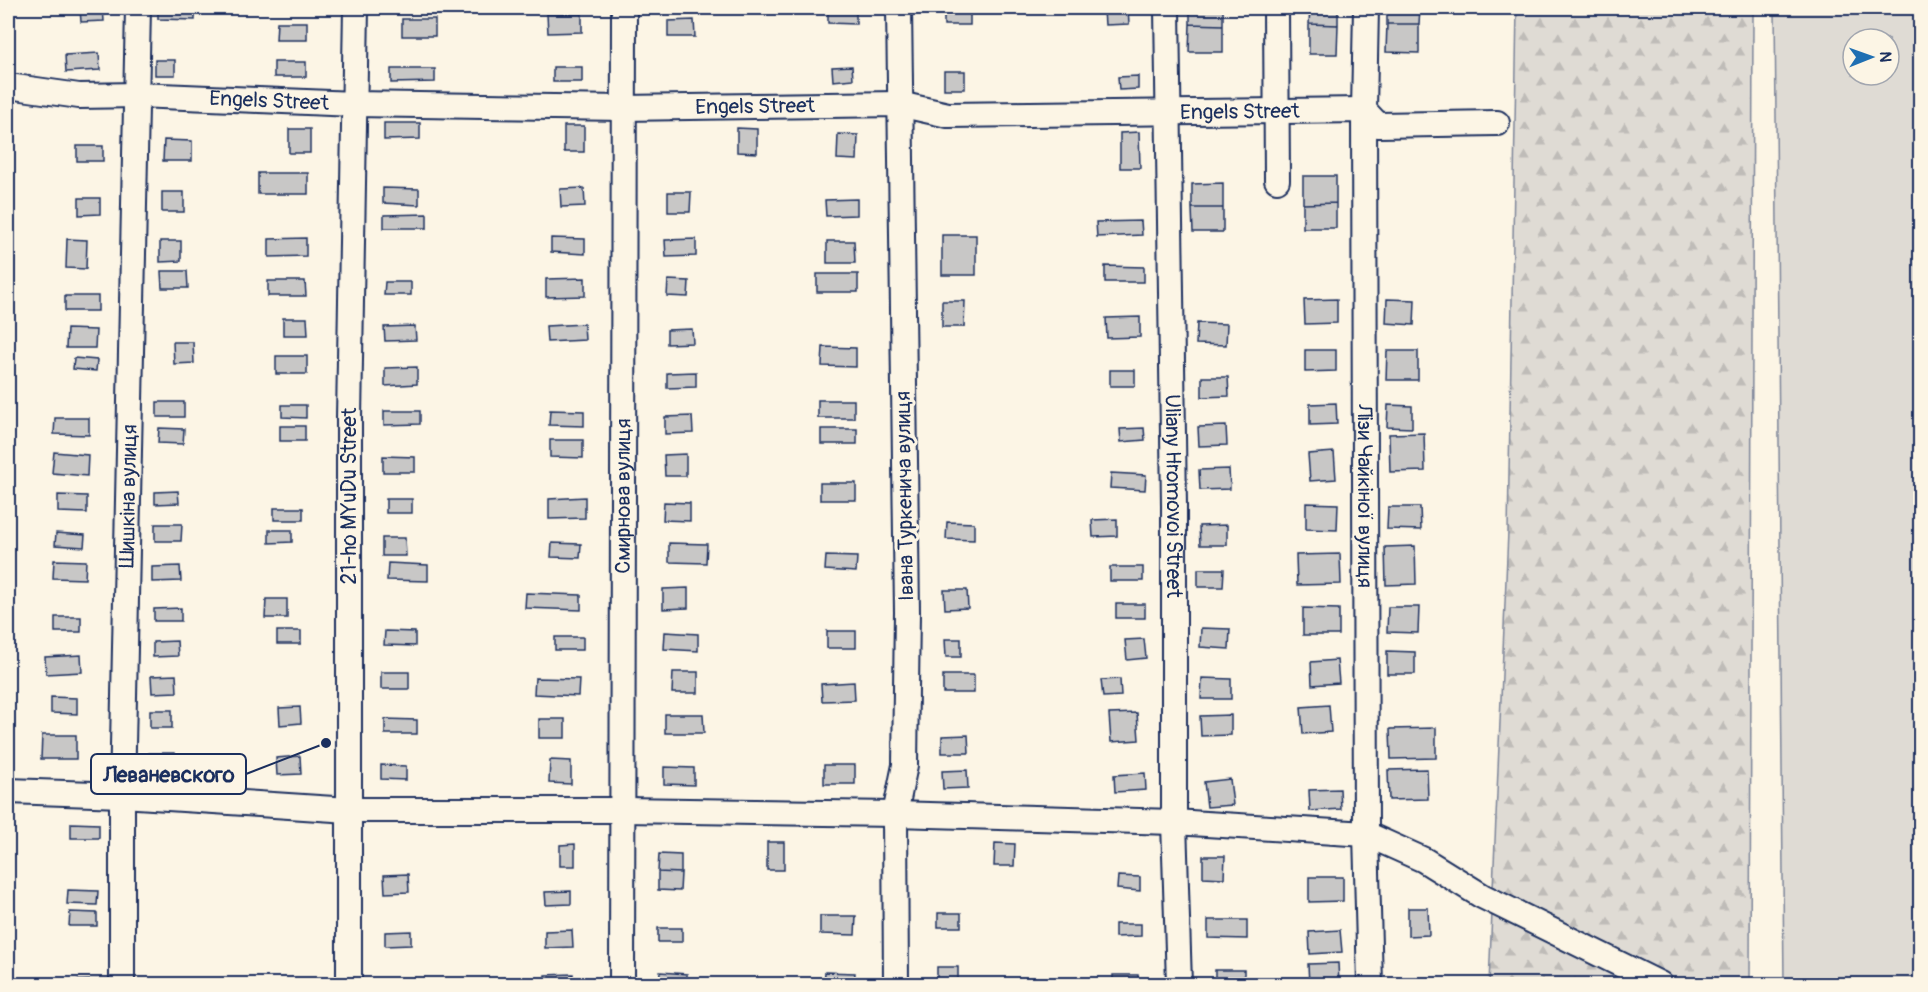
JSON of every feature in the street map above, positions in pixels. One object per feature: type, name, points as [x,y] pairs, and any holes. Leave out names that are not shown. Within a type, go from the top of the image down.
[{"type":"street","name":"Шишкіна вулиця","points":[[122,984],[122,795],[138,8]]},
{"type":"street","name":"21-ho MYuDu Street","points":[[349,984],[349,417],[356,8]]},
{"type":"street","name":"Смирнова вулиця","points":[[622,984],[624,8]]},
{"type":"street","name":"Івана Туркенича вулиця","points":[[896,984],[895,814],[905,765],[907,612],[899,8]]},
{"type":"street","name":"Uliany Hromovoi Street","points":[[1167,8],[1174,506],[1174,822],[1179,984]]},
{"type":"street","points":[[1276,8],[1277,180]]},
{"type":"street","name":"Лізи Чайкіної вулиця","points":[[1366,8],[1364,110],[1366,834],[1370,984]]},
{"type":"street","name":"Engels Street","points":[[8,86],[79,96],[136,95],[354,104],[624,108],[899,104],[948,115],[1168,115],[1364,110]]},
{"type":"street","points":[[1364,110],[1378,124],[1497,123]]},
{"type":"street","points":[[8,791],[122,795],[349,810],[623,810],[895,814],[1174,822],[1366,834],[1424,860],[1482,896],[1659,984]]},
{"type":"green space","points":[[1517,8],[1753,8],[1750,984],[1489,984],[1508,532]]},
{"type":"green space","points":[[1775,8],[1920,8],[1920,984],[1784,984]]},
{"type":"building","points":[[80,8],[103,8],[104,21],[81,22]]},
{"type":"building","points":[[158,8],[195,8],[195,20],[158,19]]},
{"type":"building","points":[[828,8],[856,8],[856,24],[828,23]]},
{"type":"building","points":[[1190,8],[1223,8],[1223,25],[1190,24]]},
{"type":"building","points":[[1310,8],[1338,8],[1338,25],[1309,24]]},
{"type":"building","points":[[1387,8],[1420,8],[1419,24],[1387,24]]},
{"type":"building","points":[[944,9],[970,9],[970,25],[944,25]]},
{"type":"building","points":[[1128,9],[1129,24],[1105,25],[1104,10]]},
{"type":"building","points":[[547,14],[582,14],[582,32],[548,33]]},
{"type":"building","points":[[402,19],[435,19],[435,36],[402,36]]},
{"type":"building","points":[[694,20],[695,37],[668,37],[668,21]]},
{"type":"building","points":[[277,22],[307,22],[307,40],[276,40]]},
{"type":"building","points":[[1190,24],[1223,25],[1223,52],[1189,52]]},
{"type":"building","points":[[1309,24],[1338,25],[1337,54],[1309,54]]},
{"type":"building","points":[[1387,24],[1419,24],[1419,53],[1386,52]]},
{"type":"building","points":[[99,53],[100,70],[66,72],[65,55]]},
{"type":"building","points":[[155,60],[175,60],[175,75],[155,75]]},
{"type":"building","points":[[274,62],[306,62],[306,77],[274,77]]},
{"type":"building","points":[[852,66],[853,79],[833,81],[832,67]]},
{"type":"building","points":[[553,67],[582,67],[582,82],[553,82]]},
{"type":"building","points":[[391,69],[435,69],[435,82],[391,83]]},
{"type":"building","points":[[944,71],[965,71],[965,89],[944,89]]},
{"type":"building","points":[[1138,76],[1138,89],[1119,90],[1118,77]]},
{"type":"building","points":[[384,123],[420,123],[420,139],[384,140]]},
{"type":"building","points":[[564,126],[584,126],[584,152],[564,152]]},
{"type":"building","points":[[737,128],[757,129],[757,153],[737,152]]},
{"type":"building","points":[[289,129],[310,129],[310,153],[289,153]]},
{"type":"building","points":[[1139,132],[1140,168],[1120,168],[1120,133]]},
{"type":"building","points":[[838,134],[858,135],[857,160],[837,159]]},
{"type":"building","points":[[164,140],[192,141],[192,161],[163,161]]},
{"type":"building","points":[[77,146],[103,146],[103,161],[77,161]]},
{"type":"building","points":[[258,173],[308,173],[308,194],[258,194]]},
{"type":"building","points":[[1303,176],[1336,176],[1336,203],[1303,204]]},
{"type":"building","points":[[1223,183],[1223,208],[1192,208],[1192,184]]},
{"type":"building","points":[[383,188],[419,189],[419,205],[383,203]]},
{"type":"building","points":[[584,188],[585,206],[561,207],[560,189]]},
{"type":"building","points":[[162,192],[184,192],[184,212],[162,212]]},
{"type":"building","points":[[668,192],[691,192],[690,212],[668,212]]},
{"type":"building","points":[[79,198],[100,198],[100,214],[79,215]]},
{"type":"building","points":[[857,199],[857,215],[826,216],[825,200]]},
{"type":"building","points":[[1336,203],[1336,228],[1303,228],[1303,204]]},
{"type":"building","points":[[1192,208],[1223,208],[1223,232],[1193,232]]},
{"type":"building","points":[[427,214],[427,228],[384,228],[384,215]]},
{"type":"building","points":[[1141,221],[1142,235],[1097,237],[1096,222]]},
{"type":"building","points":[[942,235],[976,235],[976,275],[942,275]]},
{"type":"building","points":[[306,238],[306,256],[269,257],[269,239]]},
{"type":"building","points":[[551,238],[585,239],[585,254],[551,252]]},
{"type":"building","points":[[67,239],[87,240],[86,269],[66,268]]},
{"type":"building","points":[[696,239],[696,256],[666,257],[665,240]]},
{"type":"building","points":[[160,241],[181,241],[181,261],[160,262]]},
{"type":"building","points":[[827,241],[854,241],[855,263],[827,263]]},
{"type":"building","points":[[1105,266],[1144,267],[1144,282],[1105,282]]},
{"type":"building","points":[[161,271],[187,271],[188,288],[162,288]]},
{"type":"building","points":[[817,274],[858,274],[858,292],[817,292]]},
{"type":"building","points":[[585,278],[585,296],[546,297],[546,279]]},
{"type":"building","points":[[668,280],[689,281],[688,297],[667,296]]},
{"type":"building","points":[[268,281],[305,281],[306,296],[268,296]]},
{"type":"building","points":[[385,282],[411,282],[411,295],[384,295]]},
{"type":"building","points":[[65,296],[98,296],[98,311],[65,311]]},
{"type":"building","points":[[1337,299],[1337,323],[1305,324],[1304,300]]},
{"type":"building","points":[[1387,299],[1415,300],[1414,325],[1386,323]]},
{"type":"building","points":[[942,301],[965,301],[964,327],[942,327]]},
{"type":"building","points":[[1140,317],[1140,337],[1107,338],[1106,318]]},
{"type":"building","points":[[283,318],[307,318],[308,335],[283,335]]},
{"type":"building","points":[[1197,323],[1227,324],[1226,345],[1196,344]]},
{"type":"building","points":[[584,324],[585,340],[547,342],[546,326]]},
{"type":"building","points":[[415,326],[416,340],[385,341],[384,327]]},
{"type":"building","points":[[67,329],[96,330],[95,348],[66,348]]},
{"type":"building","points":[[692,329],[693,343],[667,344],[667,330]]},
{"type":"building","points":[[173,342],[193,342],[194,363],[174,364]]},
{"type":"building","points":[[823,347],[856,348],[856,367],[822,366]]},
{"type":"building","points":[[1305,350],[1336,350],[1336,371],[1305,372]]},
{"type":"building","points":[[1387,351],[1418,351],[1418,380],[1386,380]]},
{"type":"building","points":[[276,356],[307,356],[307,374],[276,374]]},
{"type":"building","points":[[74,358],[97,360],[96,371],[73,369]]},
{"type":"building","points":[[417,367],[417,384],[385,386],[385,368]]},
{"type":"building","points":[[1110,370],[1135,370],[1135,386],[1110,386]]},
{"type":"building","points":[[696,372],[696,387],[667,388],[667,373]]},
{"type":"building","points":[[1202,377],[1228,377],[1229,396],[1202,397]]},
{"type":"building","points":[[818,400],[854,400],[854,418],[818,418]]},
{"type":"building","points":[[157,402],[184,402],[184,417],[157,417]]},
{"type":"building","points":[[1336,403],[1337,424],[1310,425],[1310,404]]},
{"type":"building","points":[[282,405],[306,405],[306,418],[282,417]]},
{"type":"building","points":[[1388,405],[1412,406],[1412,428],[1387,427]]},
{"type":"building","points":[[550,410],[584,411],[584,426],[549,425]]},
{"type":"building","points":[[384,411],[420,411],[420,424],[384,425]]},
{"type":"building","points":[[692,416],[693,433],[665,434],[665,417]]},
{"type":"building","points":[[55,418],[89,418],[89,435],[54,434]]},
{"type":"building","points":[[280,426],[305,426],[305,441],[280,441]]},
{"type":"building","points":[[1226,426],[1227,445],[1199,446],[1198,427]]},
{"type":"building","points":[[159,428],[184,429],[183,444],[158,443]]},
{"type":"building","points":[[1144,428],[1145,440],[1121,442],[1120,429]]},
{"type":"building","points":[[821,429],[857,429],[857,444],[821,444]]},
{"type":"building","points":[[1424,433],[1425,471],[1390,472],[1389,434]]},
{"type":"building","points":[[550,440],[583,440],[583,458],[550,457]]},
{"type":"building","points":[[54,452],[88,455],[87,476],[52,473]]},
{"type":"building","points":[[1334,452],[1336,479],[1310,481],[1308,454]]},
{"type":"building","points":[[686,454],[686,476],[665,476],[664,455]]},
{"type":"building","points":[[383,456],[415,457],[415,472],[383,472]]},
{"type":"building","points":[[1229,469],[1230,489],[1200,490],[1199,470]]},
{"type":"building","points":[[1111,473],[1146,475],[1145,490],[1110,488]]},
{"type":"building","points":[[820,483],[856,483],[856,500],[820,500]]},
{"type":"building","points":[[178,491],[179,503],[155,504],[155,492]]},
{"type":"building","points":[[58,495],[87,496],[87,513],[58,512]]},
{"type":"building","points":[[585,497],[585,518],[549,519],[549,499]]},
{"type":"building","points":[[386,499],[412,499],[412,513],[386,513]]},
{"type":"building","points":[[664,502],[690,503],[690,521],[663,520]]},
{"type":"building","points":[[1306,503],[1338,504],[1337,530],[1306,529]]},
{"type":"building","points":[[1388,507],[1420,507],[1421,530],[1387,529]]},
{"type":"building","points":[[274,508],[303,508],[303,520],[274,520]]},
{"type":"building","points":[[1117,519],[1117,536],[1093,537],[1092,520]]},
{"type":"building","points":[[947,522],[974,523],[974,540],[946,539]]},
{"type":"building","points":[[155,524],[182,524],[181,541],[155,541]]},
{"type":"building","points":[[1227,525],[1227,545],[1200,545],[1199,526]]},
{"type":"building","points":[[269,530],[292,530],[292,542],[269,543]]},
{"type":"building","points":[[56,533],[85,535],[84,547],[55,545]]},
{"type":"building","points":[[382,538],[405,538],[406,556],[382,556]]},
{"type":"building","points":[[552,543],[581,544],[580,558],[551,557]]},
{"type":"building","points":[[669,543],[707,544],[706,563],[669,562]]},
{"type":"building","points":[[1415,546],[1416,584],[1386,585],[1385,547]]},
{"type":"building","points":[[1340,554],[1341,584],[1297,585],[1296,555]]},
{"type":"building","points":[[826,556],[857,557],[856,572],[825,570]]},
{"type":"building","points":[[54,560],[86,561],[85,579],[53,578]]},
{"type":"building","points":[[388,563],[428,565],[428,581],[387,580]]},
{"type":"building","points":[[180,566],[181,581],[152,582],[152,567]]},
{"type":"building","points":[[1110,567],[1143,567],[1143,581],[1110,581]]},
{"type":"building","points":[[1198,569],[1224,569],[1223,587],[1198,587]]},
{"type":"building","points":[[688,588],[688,608],[663,609],[663,589]]},
{"type":"building","points":[[944,590],[967,590],[968,608],[945,609]]},
{"type":"building","points":[[526,593],[581,595],[581,610],[525,608]]},
{"type":"building","points":[[266,599],[287,599],[287,618],[265,618]]},
{"type":"building","points":[[1116,604],[1145,604],[1145,618],[1116,618]]},
{"type":"building","points":[[1388,607],[1419,607],[1418,633],[1387,632]]},
{"type":"building","points":[[181,608],[181,621],[154,621],[154,609]]},
{"type":"building","points":[[1303,608],[1339,609],[1339,635],[1303,635]]},
{"type":"building","points":[[55,617],[81,617],[81,632],[55,632]]},
{"type":"building","points":[[1201,628],[1230,629],[1229,649],[1200,647]]},
{"type":"building","points":[[277,631],[301,631],[301,644],[277,644]]},
{"type":"building","points":[[385,631],[415,632],[415,646],[384,645]]},
{"type":"building","points":[[827,631],[856,631],[856,648],[827,648]]},
{"type":"building","points":[[665,632],[698,634],[698,651],[664,649]]},
{"type":"building","points":[[555,637],[583,637],[583,650],[555,650]]},
{"type":"building","points":[[945,639],[961,639],[961,657],[946,657]]},
{"type":"building","points":[[1144,639],[1146,658],[1127,660],[1125,640]]},
{"type":"building","points":[[177,641],[178,656],[153,657],[153,642]]},
{"type":"building","points":[[1387,651],[1415,652],[1415,674],[1387,674]]},
{"type":"building","points":[[81,655],[82,672],[46,674],[45,657]]},
{"type":"building","points":[[1337,660],[1339,683],[1312,685],[1311,662]]},
{"type":"building","points":[[381,672],[409,672],[409,689],[381,689]]},
{"type":"building","points":[[673,672],[698,672],[698,693],[672,693]]},
{"type":"building","points":[[176,675],[177,692],[152,693],[151,676]]},
{"type":"building","points":[[943,675],[974,675],[974,693],[943,693]]},
{"type":"building","points":[[535,678],[579,679],[578,696],[534,694]]},
{"type":"building","points":[[1202,678],[1231,679],[1231,699],[1201,699]]},
{"type":"building","points":[[1120,679],[1121,696],[1103,697],[1101,680]]},
{"type":"building","points":[[854,682],[855,700],[822,701],[821,684]]},
{"type":"building","points":[[51,697],[77,698],[77,714],[51,713]]},
{"type":"building","points":[[1329,705],[1331,732],[1303,734],[1301,707]]},
{"type":"building","points":[[300,707],[301,723],[280,725],[279,708]]},
{"type":"building","points":[[150,710],[172,710],[172,728],[150,728]]},
{"type":"building","points":[[1137,713],[1139,740],[1111,742],[1109,714]]},
{"type":"building","points":[[665,714],[703,714],[704,733],[665,733]]},
{"type":"building","points":[[1231,715],[1231,735],[1201,736],[1200,716]]},
{"type":"building","points":[[385,719],[417,720],[417,734],[385,734]]},
{"type":"building","points":[[539,719],[565,719],[565,738],[539,738]]},
{"type":"building","points":[[1436,728],[1436,758],[1391,759],[1390,729]]},
{"type":"building","points":[[42,735],[76,735],[76,759],[41,759]]},
{"type":"building","points":[[968,735],[969,753],[942,753],[942,736]]},
{"type":"building","points":[[149,753],[175,753],[176,770],[149,770]]},
{"type":"building","points":[[300,756],[301,774],[277,775],[276,758]]},
{"type":"building","points":[[550,760],[571,761],[571,784],[549,783]]},
{"type":"building","points":[[381,765],[406,766],[406,780],[381,779]]},
{"type":"building","points":[[824,765],[855,765],[855,784],[824,784]]},
{"type":"building","points":[[664,767],[694,768],[694,785],[664,784]]},
{"type":"building","points":[[1427,769],[1428,799],[1389,800],[1388,770]]},
{"type":"building","points":[[967,770],[968,788],[943,789],[942,771]]},
{"type":"building","points":[[1145,773],[1146,790],[1115,792],[1114,775]]},
{"type":"building","points":[[1230,779],[1233,805],[1207,807],[1204,782]]},
{"type":"building","points":[[1340,789],[1341,809],[1310,811],[1309,790]]},
{"type":"building","points":[[71,823],[99,824],[99,838],[71,838]]},
{"type":"building","points":[[767,842],[784,842],[784,870],[767,870]]},
{"type":"building","points":[[995,843],[1015,844],[1014,866],[994,866]]},
{"type":"building","points":[[575,844],[575,866],[560,866],[560,845]]},
{"type":"building","points":[[659,854],[681,855],[681,873],[658,872]]},
{"type":"building","points":[[1203,856],[1225,856],[1224,878],[1203,877]]},
{"type":"building","points":[[658,872],[681,873],[680,891],[658,890]]},
{"type":"building","points":[[408,874],[409,892],[385,893],[384,875]]},
{"type":"building","points":[[1118,876],[1140,877],[1140,891],[1117,889]]},
{"type":"building","points":[[1309,877],[1343,877],[1343,901],[1309,902]]},
{"type":"building","points":[[68,890],[98,891],[97,905],[67,904]]},
{"type":"building","points":[[571,891],[571,904],[546,905],[545,892]]},
{"type":"building","points":[[1408,908],[1428,908],[1429,935],[1408,936]]},
{"type":"building","points":[[70,912],[97,913],[97,926],[69,926]]},
{"type":"building","points":[[938,913],[961,913],[961,927],[938,927]]},
{"type":"building","points":[[820,916],[856,916],[855,935],[820,934]]},
{"type":"building","points":[[1208,920],[1247,920],[1247,939],[1208,938]]},
{"type":"building","points":[[1115,924],[1141,924],[1141,936],[1115,937]]},
{"type":"building","points":[[658,928],[682,928],[682,942],[658,942]]},
{"type":"building","points":[[572,930],[573,947],[545,948],[545,931]]},
{"type":"building","points":[[1340,930],[1342,952],[1310,954],[1309,932]]},
{"type":"building","points":[[411,931],[411,945],[385,946],[385,932]]},
{"type":"building","points":[[1338,963],[1339,984],[1309,984],[1308,964]]},
{"type":"building","points":[[937,967],[958,967],[958,983],[937,983]]},
{"type":"building","points":[[1215,970],[1244,970],[1244,984],[1215,984]]},
{"type":"building","points":[[660,972],[687,974],[687,984],[659,984]]},
{"type":"building","points":[[825,972],[855,973],[854,984],[824,984]]},
{"type":"building","points":[[573,974],[573,984],[545,984],[545,975]]},
{"type":"building","points":[[1113,975],[1138,975],[1138,984],[1113,984]]},
{"type":"building","points":[[98,980],[99,984],[58,984],[58,981]]},
{"type":"building","points":[[412,981],[412,984],[389,984],[389,982]]},
{"type":"place","name":"Леваневского","points":[[326,743]]}]
